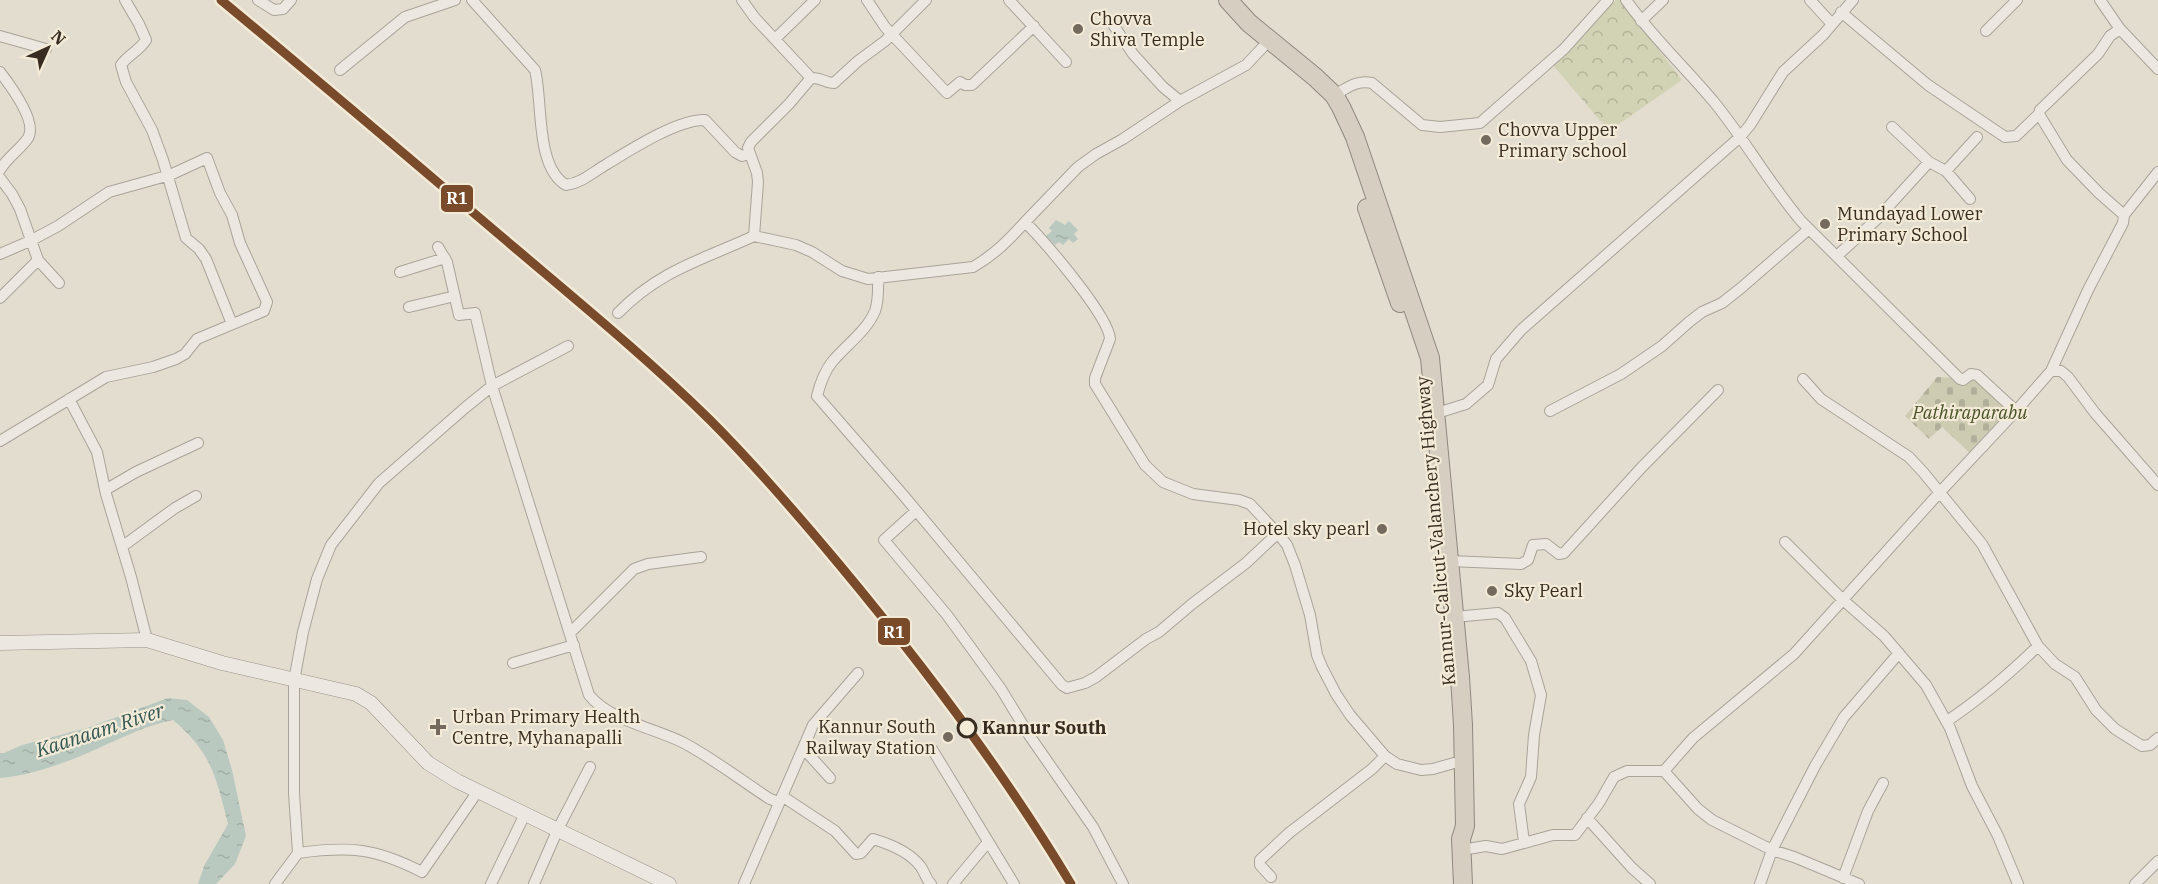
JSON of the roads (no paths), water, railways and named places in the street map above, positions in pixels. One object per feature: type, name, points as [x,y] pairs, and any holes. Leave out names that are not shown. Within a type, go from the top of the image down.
[{"type":"highway","name":"Kannur-Calicut-Valanchery Highway","points":[[1216,0],[1317,92],[1337,118],[1380,250],[1414,339],[1421,364],[1431,433],[1431,490],[1451,706],[1465,826],[1461,844],[1463,884]]},
{"type":"highway","name":"Kannur-Calicut-Valanchery Highway","points":[[1228,0],[1265,43],[1315,77],[1334,95],[1341,107],[1355,137],[1430,358],[1455,617],[1462,716],[1459,762]]},
{"type":"street","points":[[125,0],[146,40],[141,48],[126,58],[121,65],[126,82],[152,130],[186,238],[199,249],[206,260],[232,324]]},
{"type":"street","points":[[258,0],[274,10],[283,9],[291,0]]},
{"type":"street","points":[[340,70],[405,17],[455,0]]},
{"type":"street","points":[[472,0],[535,70],[539,84],[541,125],[549,162],[555,176],[566,185],[576,184],[608,163],[679,125],[694,120],[705,120],[735,152],[742,156],[749,154]]},
{"type":"street","points":[[742,0],[755,18],[811,78]]},
{"type":"street","points":[[775,39],[815,0]]},
{"type":"street","points":[[867,0],[892,34],[947,93],[960,82],[965,86],[972,85],[1034,26]]},
{"type":"street","points":[[754,236],[758,182],[757,173],[749,154],[748,148],[751,142],[811,78],[819,77],[828,83],[834,83],[892,34],[926,0]]},
{"type":"street","points":[[1009,0],[1066,62]]},
{"type":"street","points":[[1334,95],[1362,81],[1372,83],[1422,125],[1440,127],[1480,123],[1564,49],[1608,0]]},
{"type":"street","points":[[1626,0],[1641,21],[1713,101],[1786,203],[1809,229],[1959,378],[1963,380],[1971,374],[1977,375],[2016,411]]},
{"type":"street","points":[[1641,21],[1663,0]]},
{"type":"street","points":[[1810,0],[1832,24]]},
{"type":"street","points":[[1437,413],[1466,404],[1488,385],[1496,359],[1521,330],[1740,137],[1783,72],[1853,0]]},
{"type":"street","points":[[1986,31],[2017,0]]},
{"type":"street","points":[[2100,0],[2120,29],[2158,69]]},
{"type":"street","points":[[1842,12],[1928,85],[2005,138],[2016,136],[2039,114],[2045,104],[2098,54],[2110,36],[2120,29]]},
{"type":"street","points":[[1112,23],[1133,54],[1163,87],[1180,101]]},
{"type":"street","points":[[0,36],[46,49]]},
{"type":"street","points":[[618,313],[650,284],[710,254],[754,236],[812,252],[842,271],[868,279],[973,267],[988,259],[1007,243],[1087,160],[1180,101],[1246,65],[1265,43]]},
{"type":"street","points":[[0,72],[28,116],[31,127],[29,136],[0,170]]},
{"type":"street","points":[[2039,114],[2067,160],[2124,215]]},
{"type":"street","points":[[1892,127],[1929,162],[1946,171],[1970,198]]},
{"type":"street","points":[[1946,171],[1977,137]]},
{"type":"street","points":[[0,254],[58,226],[109,192],[166,176],[207,158],[220,193],[232,215],[240,243],[267,302],[264,311],[197,339],[185,354],[176,359],[153,367],[106,377],[0,441]]},
{"type":"street","points":[[1837,256],[1878,218],[1929,162]]},
{"type":"street","points":[[1461,844],[1502,849],[1553,835],[1575,835],[1599,803],[1614,777],[1627,771],[1664,771],[1694,738],[1794,654],[2016,411],[2050,370],[2123,223],[2124,215],[2158,172]]},
{"type":"street","points":[[0,178],[20,209],[38,260],[59,283]]},
{"type":"street","points":[[1025,222],[1099,311],[1110,333],[1095,384],[1145,465],[1163,482],[1193,494],[1239,500],[1250,504],[1278,533],[1287,545],[1295,565],[1310,615],[1317,655],[1329,681],[1350,715],[1385,756],[1397,764],[1420,770],[1459,762]]},
{"type":"street","points":[[1550,411],[1621,374],[1662,346],[1702,312],[1722,303],[1741,288],[1809,229]]},
{"type":"street","points":[[438,247],[444,258],[459,315],[475,313],[492,386],[589,695],[594,702],[623,718],[684,743],[770,799],[781,799],[807,810],[835,831],[856,854],[861,853],[873,839],[889,844],[915,860],[931,884]]},
{"type":"street","points":[[400,272],[444,258]]},
{"type":"street","points":[[0,298],[38,260]]},
{"type":"street","points":[[878,278],[878,299],[875,311],[856,337],[832,363],[821,381],[817,396],[953,554],[1043,664],[1067,688],[1096,677],[1146,639],[1159,632],[1245,563],[1278,533]]},
{"type":"street","points":[[408,307],[455,296]]},
{"type":"street","points":[[275,884],[298,853],[294,793],[294,681],[303,632],[317,579],[331,545],[379,483],[492,386],[568,346]]},
{"type":"street","points":[[2050,370],[2061,371],[2068,376],[2095,413],[2158,485]]},
{"type":"street","points":[[1803,379],[1827,404],[1909,457],[1940,492],[1985,549],[2038,646],[2055,664],[2075,677],[2096,710],[2129,739],[2142,746],[2150,745],[2158,738]]},
{"type":"street","points":[[1450,561],[1521,564],[1528,560],[1533,545],[1546,544],[1559,554],[1564,553],[1645,463],[1718,390]]},
{"type":"street","points":[[69,399],[97,452],[105,490],[119,542],[123,546],[147,640]]},
{"type":"street","points":[[105,490],[136,472],[198,443]]},
{"type":"street","points":[[123,546],[175,508],[196,496]]},
{"type":"street","points":[[915,511],[884,540],[947,615],[1001,689],[1029,735],[1093,827],[1123,884]]},
{"type":"street","points":[[1785,542],[1842,599],[1884,636],[1926,685],[1947,721],[1972,786],[1998,836],[2018,884]]},
{"type":"street","points":[[570,633],[634,569],[648,564],[701,557]]},
{"type":"street","points":[[1455,617],[1498,613],[1505,618],[1531,661],[1541,695],[1534,735],[1531,777],[1519,804],[1524,842]]},
{"type":"street","points":[[0,642],[147,640],[222,663],[356,694],[371,703],[428,763],[457,782],[669,884]]},
{"type":"street","points":[[513,663],[574,645]]},
{"type":"street","points":[[1947,721],[2006,677],[2038,646]]},
{"type":"street","points":[[1760,884],[1773,850],[1815,766],[1844,717],[1899,653]]},
{"type":"street","points":[[744,884],[813,725],[858,674]]},
{"type":"street","points":[[803,748],[830,778]]},
{"type":"street","points":[[932,749],[1014,884]]},
{"type":"street","points":[[1271,877],[1260,865],[1260,860],[1385,756]]},
{"type":"street","points":[[534,884],[558,829],[590,768]]},
{"type":"street","points":[[1664,771],[1698,809],[1712,820],[1773,850],[1851,882],[1868,811],[1883,783]]},
{"type":"street","points":[[298,853],[358,849],[399,860],[422,872],[478,791]]},
{"type":"street","points":[[491,884],[525,814]]},
{"type":"street","points":[[1587,818],[1632,868],[1650,884]]},
{"type":"street","points":[[953,884],[988,842]]},
{"type":"street","points":[[2134,884],[2158,861]]},
{"type":"water","points":[[1056,220],[1065,225],[1069,221],[1078,230],[1074,234],[1078,239],[1073,243],[1069,239],[1063,245],[1059,242],[1055,245],[1046,236],[1052,231],[1049,228]]},
{"type":"water","name":"Kaanaam River","points":[[168,698],[187,700],[209,717],[223,740],[232,770],[246,836],[235,864],[216,884],[198,884],[204,866],[228,824],[224,807],[216,779],[204,755],[173,720],[144,728],[50,767],[0,778],[0,753],[87,728]]},
{"type":"place","name":"Chovva Shiva Temple","points":[[1078,29]]},
{"type":"place","name":"Chovva Upper Primary school","points":[[1486,140]]},
{"type":"place","name":"Mundayad Lower Primary School","points":[[1825,224]]},
{"type":"place","name":"Hotel sky pearl","points":[[1382,529]]},
{"type":"place","name":"Sky Pearl","points":[[1492,591]]},
{"type":"place","name":"Urban Primary Health Centre, Myhanapalli","points":[[438,727]]},
{"type":"place","name":"Kannur South","points":[[967,728]]},
{"type":"place","name":"Kannur South Railway Station","points":[[948,737]]},
{"type":"park label","name":"Pathiraparabu","points":[[1970,413]]}]
